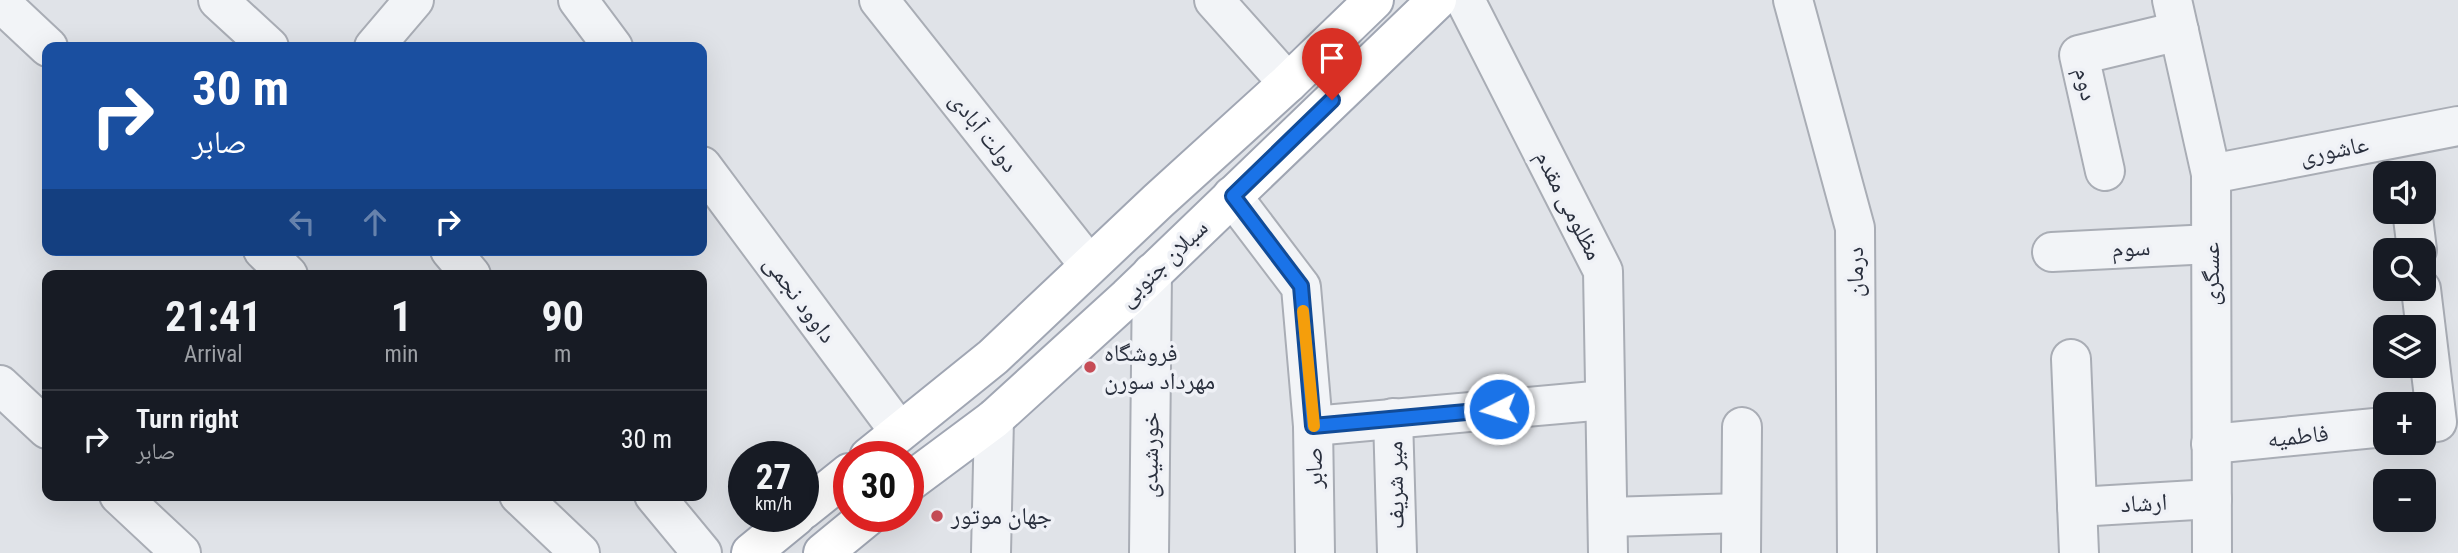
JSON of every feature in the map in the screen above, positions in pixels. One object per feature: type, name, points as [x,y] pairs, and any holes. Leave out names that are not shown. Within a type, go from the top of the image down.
[{"type":"main road","name":"سبلان جنوبی","points":[[916,441],[993,357],[1374,0]]},
{"type":"main road","name":"سبلان جنوبی","points":[[924,448],[994,419],[1152,273],[1437,0]]},
{"type":"main road","points":[[1288,83],[1315,117]]},
{"type":"main road","points":[[819,497],[833,486]]},
{"type":"main road","points":[[751,553],[777,532]]},
{"type":"main road","points":[[823,553],[849,532]]},
{"type":"street","points":[[218,0],[264,42]]},
{"type":"street","points":[[378,42],[414,0]]},
{"type":"street","points":[[578,0],[609,42]]},
{"type":"street","name":"دولت آبادی","points":[[878,0],[1089,265]]},
{"type":"street","points":[[1213,0],[1288,83]]},
{"type":"street","name":"مظلومی مقدم","points":[[1465,0],[1603,271],[1608,535]]},
{"type":"street","name":"درمان","points":[[1793,0],[1855,228],[1857,553]]},
{"type":"street","points":[[0,2],[43,42]]},
{"type":"street","name":"دوم","points":[[2105,171],[2079,55],[2175,16]]},
{"type":"street","name":"عسگری","points":[[2175,16],[2211,174],[2212,553]]},
{"type":"street","name":"عاشوری","points":[[2211,174],[2458,126]]},
{"type":"street","name":"داوود نجمی","points":[[707,173],[887,441]]},
{"type":"street","name":"صابر","points":[[1233,196],[1301,286],[1313,426],[1315,553]]},
{"type":"street","name":"سوم","points":[[2052,252],[2211,244]]},
{"type":"street","points":[[269,256],[283,270]]},
{"type":"street","points":[[455,256],[467,270]]},
{"type":"street","name":"خورشیدی","points":[[1149,553],[1152,273]]},
{"type":"street","points":[[2422,301],[2433,392]]},
{"type":"street","points":[[2071,359],[2079,553]]},
{"type":"street","points":[[0,385],[42,424]]},
{"type":"street","points":[[1313,426],[1605,400]]},
{"type":"street","name":"میر شریف","points":[[1393,418],[1397,553]]},
{"type":"street","points":[[991,553],[994,419]]},
{"type":"street","points":[[1741,553],[1742,427]]},
{"type":"street","name":"فاطمیه","points":[[2211,444],[2373,428]]},
{"type":"street","name":"ارشاد","points":[[2077,507],[2211,499]]},
{"type":"street","points":[[125,501],[181,553]]},
{"type":"street","points":[[525,501],[580,553]]},
{"type":"street","points":[[659,501],[702,553]]},
{"type":"street","points":[[1608,535],[1741,513]]},
{"type":"slow traffic","points":[[1303,311],[1314,426]]},
{"type":"place","name":"فروشگاه مهرداد سورن","points":[[1090,367]]},
{"type":"place","name":"جهان موتور","points":[[937,516]]},
{"type":"route","points":[[1332,100],[1233,196],[1301,286],[1313,426],[1499,409]]}]
